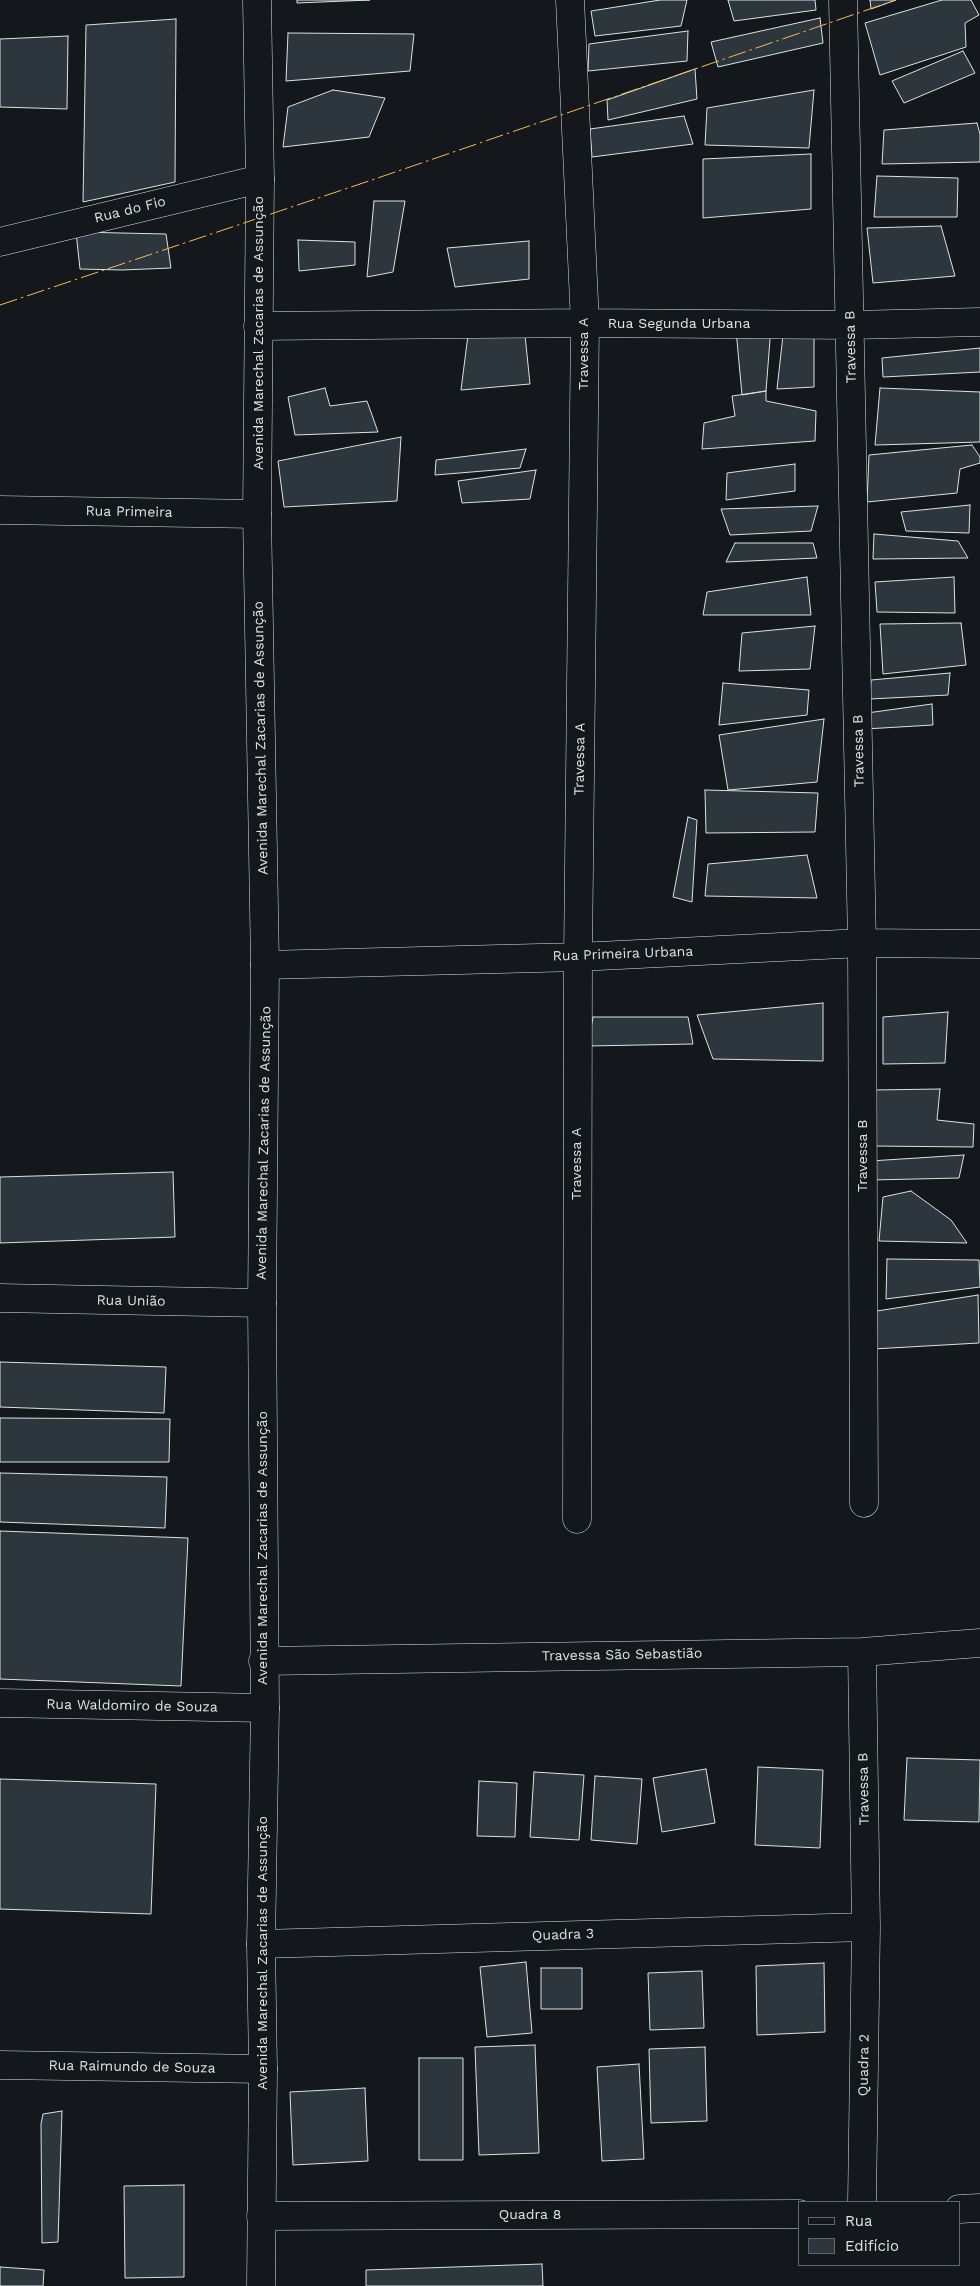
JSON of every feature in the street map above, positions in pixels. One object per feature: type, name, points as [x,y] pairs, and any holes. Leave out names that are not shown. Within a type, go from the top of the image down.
[{"type":"street","name":"Avenida Marechal Zacarias de Assunção","points":[[257,0],[260,179],[257,514],[266,965],[262,1303],[263,1661],[265,1708],[260,1944],[263,2068],[261,2286]]},
{"type":"street","name":"Travessa A","points":[[570,0],[585,323],[578,957],[577,1519]]},
{"type":"street","name":"Travessa B","points":[[843,0],[862,943],[864,1503]]},
{"type":"street","name":"Rua do Fio","points":[[0,242],[260,179]]},
{"type":"street","name":"Rua Segunda Urbana","points":[[258,326],[585,323],[851,325],[980,322]]},
{"type":"street","name":"Rua Primeira","points":[[0,510],[257,514]]},
{"type":"street","name":"Rua Primeira Urbana","points":[[266,965],[578,957],[862,943],[980,944]]},
{"type":"street","name":"Rua União","points":[[0,1298],[262,1303]]},
{"type":"street","name":"Travessa São Sebastião","points":[[263,1661],[862,1652],[980,1643]]},
{"type":"street","name":"Travessa B","points":[[862,1652],[866,1927]]},
{"type":"street","name":"Rua Waldomiro de Souza","points":[[0,1703],[265,1708]]},
{"type":"street","name":"Quadra 3","points":[[260,1944],[866,1927]]},
{"type":"street","name":"Quadra 2","points":[[862,2201],[866,1927]]},
{"type":"street","name":"Rua Raimundo de Souza","points":[[0,2065],[263,2068]]},
{"type":"street","points":[[960,2209],[980,2208]]},
{"type":"street","name":"Quadra 8","points":[[261,2216],[798,2214]]},
{"type":"building","points":[[297,0],[370,0],[297,3]]},
{"type":"building","points":[[660,0],[687,0],[681,26],[595,36],[591,11]]},
{"type":"building","points":[[728,0],[815,0],[816,10],[734,21]]},
{"type":"building","points":[[870,0],[896,0],[871,9]]},
{"type":"building","points":[[942,0],[971,0],[979,15],[965,23],[966,47],[880,75],[865,23]]},
{"type":"building","points":[[820,18],[823,43],[718,67],[711,42]]},
{"type":"building","points":[[176,19],[175,182],[83,202],[86,25]]},
{"type":"building","points":[[688,31],[687,61],[588,71],[589,44]]},
{"type":"building","points":[[288,33],[414,34],[410,71],[286,81]]},
{"type":"building","points":[[68,36],[67,109],[0,107],[0,39]]},
{"type":"building","points":[[963,51],[975,73],[904,103],[892,81]]},
{"type":"building","points":[[695,69],[697,99],[608,120],[607,100]]},
{"type":"building","points":[[333,90],[385,98],[369,137],[283,147],[288,107]]},
{"type":"building","points":[[814,90],[809,148],[705,145],[707,108]]},
{"type":"building","points":[[684,116],[693,144],[592,157],[590,129]]},
{"type":"building","points":[[977,123],[980,134],[980,162],[882,164],[884,130]]},
{"type":"building","points":[[811,154],[811,209],[703,218],[703,159]]},
{"type":"building","points":[[877,176],[958,178],[957,217],[874,217]]},
{"type":"building","points":[[374,201],[405,201],[393,272],[367,277]]},
{"type":"building","points":[[941,226],[955,276],[873,283],[867,228]]},
{"type":"building","points":[[76,232],[166,234],[171,268],[80,269]]},
{"type":"building","points":[[298,240],[355,242],[355,265],[299,271]]},
{"type":"building","points":[[529,241],[529,279],[455,287],[447,248]]},
{"type":"building","points":[[771,327],[766,391],[742,395],[736,330]]},
{"type":"building","points":[[814,331],[814,387],[777,389],[783,335]]},
{"type":"building","points":[[468,335],[525,335],[530,384],[461,390]]},
{"type":"building","points":[[980,348],[980,372],[883,377],[882,358]]},
{"type":"building","points":[[325,388],[330,406],[367,401],[378,432],[295,435],[288,397]]},
{"type":"building","points":[[880,388],[980,392],[980,442],[875,445]]},
{"type":"building","points":[[766,391],[766,401],[816,411],[815,441],[702,449],[704,423],[735,416],[732,396]]},
{"type":"building","points":[[401,437],[397,501],[284,507],[278,461]]},
{"type":"building","points":[[972,445],[980,457],[980,463],[960,469],[957,493],[867,502],[869,455]]},
{"type":"building","points":[[526,449],[520,468],[435,475],[436,460]]},
{"type":"building","points":[[795,464],[795,491],[726,500],[727,473]]},
{"type":"building","points":[[536,470],[530,499],[462,503],[458,481]]},
{"type":"building","points":[[970,505],[969,533],[906,531],[901,512]]},
{"type":"building","points":[[818,506],[811,531],[730,535],[721,509]]},
{"type":"building","points":[[874,534],[958,541],[968,558],[873,559]]},
{"type":"building","points":[[735,543],[813,543],[817,558],[726,562]]},
{"type":"building","points":[[807,577],[811,615],[703,615],[707,592]]},
{"type":"building","points":[[954,577],[955,613],[877,612],[875,582]]},
{"type":"building","points":[[961,623],[966,665],[883,674],[880,624]]},
{"type":"building","points":[[815,626],[810,669],[739,671],[742,633]]},
{"type":"building","points":[[950,673],[948,695],[870,699],[871,680]]},
{"type":"building","points":[[723,683],[809,690],[807,715],[719,725]]},
{"type":"building","points":[[932,704],[933,725],[865,729],[867,713]]},
{"type":"building","points":[[824,719],[817,782],[728,790],[719,735]]},
{"type":"building","points":[[705,790],[818,793],[815,832],[706,833]]},
{"type":"building","points":[[688,817],[697,820],[692,902],[673,897]]},
{"type":"building","points":[[807,855],[817,898],[705,896],[708,864]]},
{"type":"building","points":[[823,1003],[823,1061],[713,1059],[697,1015]]},
{"type":"building","points":[[948,1012],[945,1063],[883,1064],[883,1017]]},
{"type":"building","points":[[593,1017],[688,1017],[693,1044],[588,1046]]},
{"type":"building","points":[[940,1089],[937,1120],[974,1124],[973,1147],[873,1146],[873,1090]]},
{"type":"building","points":[[964,1155],[959,1178],[871,1180],[870,1161]]},
{"type":"building","points":[[173,1172],[175,1237],[0,1243],[0,1177]]},
{"type":"building","points":[[911,1191],[951,1220],[967,1243],[879,1241],[883,1197]]},
{"type":"building","points":[[887,1259],[979,1260],[980,1287],[886,1299]]},
{"type":"building","points":[[978,1295],[979,1343],[873,1349],[877,1311]]},
{"type":"building","points":[[0,1362],[166,1367],[164,1413],[0,1407]]},
{"type":"building","points":[[0,1418],[170,1419],[169,1462],[0,1462]]},
{"type":"building","points":[[0,1473],[167,1477],[165,1528],[0,1522]]},
{"type":"building","points":[[0,1531],[188,1538],[181,1686],[0,1679]]},
{"type":"building","points":[[907,1758],[980,1760],[979,1822],[904,1820]]},
{"type":"building","points":[[758,1767],[823,1770],[820,1848],[755,1845]]},
{"type":"building","points":[[706,1769],[715,1823],[662,1832],[653,1778]]},
{"type":"building","points":[[534,1772],[584,1775],[579,1840],[530,1837]]},
{"type":"building","points":[[595,1776],[642,1779],[637,1844],[591,1840]]},
{"type":"building","points":[[0,1779],[156,1784],[151,1914],[0,1909]]},
{"type":"building","points":[[479,1781],[517,1783],[515,1837],[477,1836]]},
{"type":"building","points":[[526,1962],[532,2033],[487,2037],[480,1967]]},
{"type":"building","points":[[824,1963],[825,2032],[757,2035],[756,1966]]},
{"type":"building","points":[[541,1968],[582,1968],[582,2009],[541,2009]]},
{"type":"building","points":[[702,1971],[704,2028],[650,2030],[648,1973]]},
{"type":"building","points":[[535,2045],[539,2153],[479,2155],[475,2047]]},
{"type":"building","points":[[705,2047],[707,2121],[651,2123],[649,2049]]},
{"type":"building","points":[[419,2058],[463,2058],[463,2160],[419,2160]]},
{"type":"building","points":[[639,2064],[644,2159],[602,2161],[597,2067]]},
{"type":"building","points":[[365,2088],[368,2161],[293,2165],[290,2092]]},
{"type":"building","points":[[62,2111],[58,2242],[42,2243],[41,2124],[43,2114]]},
{"type":"building","points":[[184,2185],[184,2277],[125,2278],[124,2186]]},
{"type":"building","points":[[542,2264],[543,2286],[366,2286],[366,2270]]},
{"type":"building","points":[[0,2267],[44,2270],[43,2286],[0,2286]]},
{"type":"power","points":[[0,305],[369,181],[896,0]]}]
